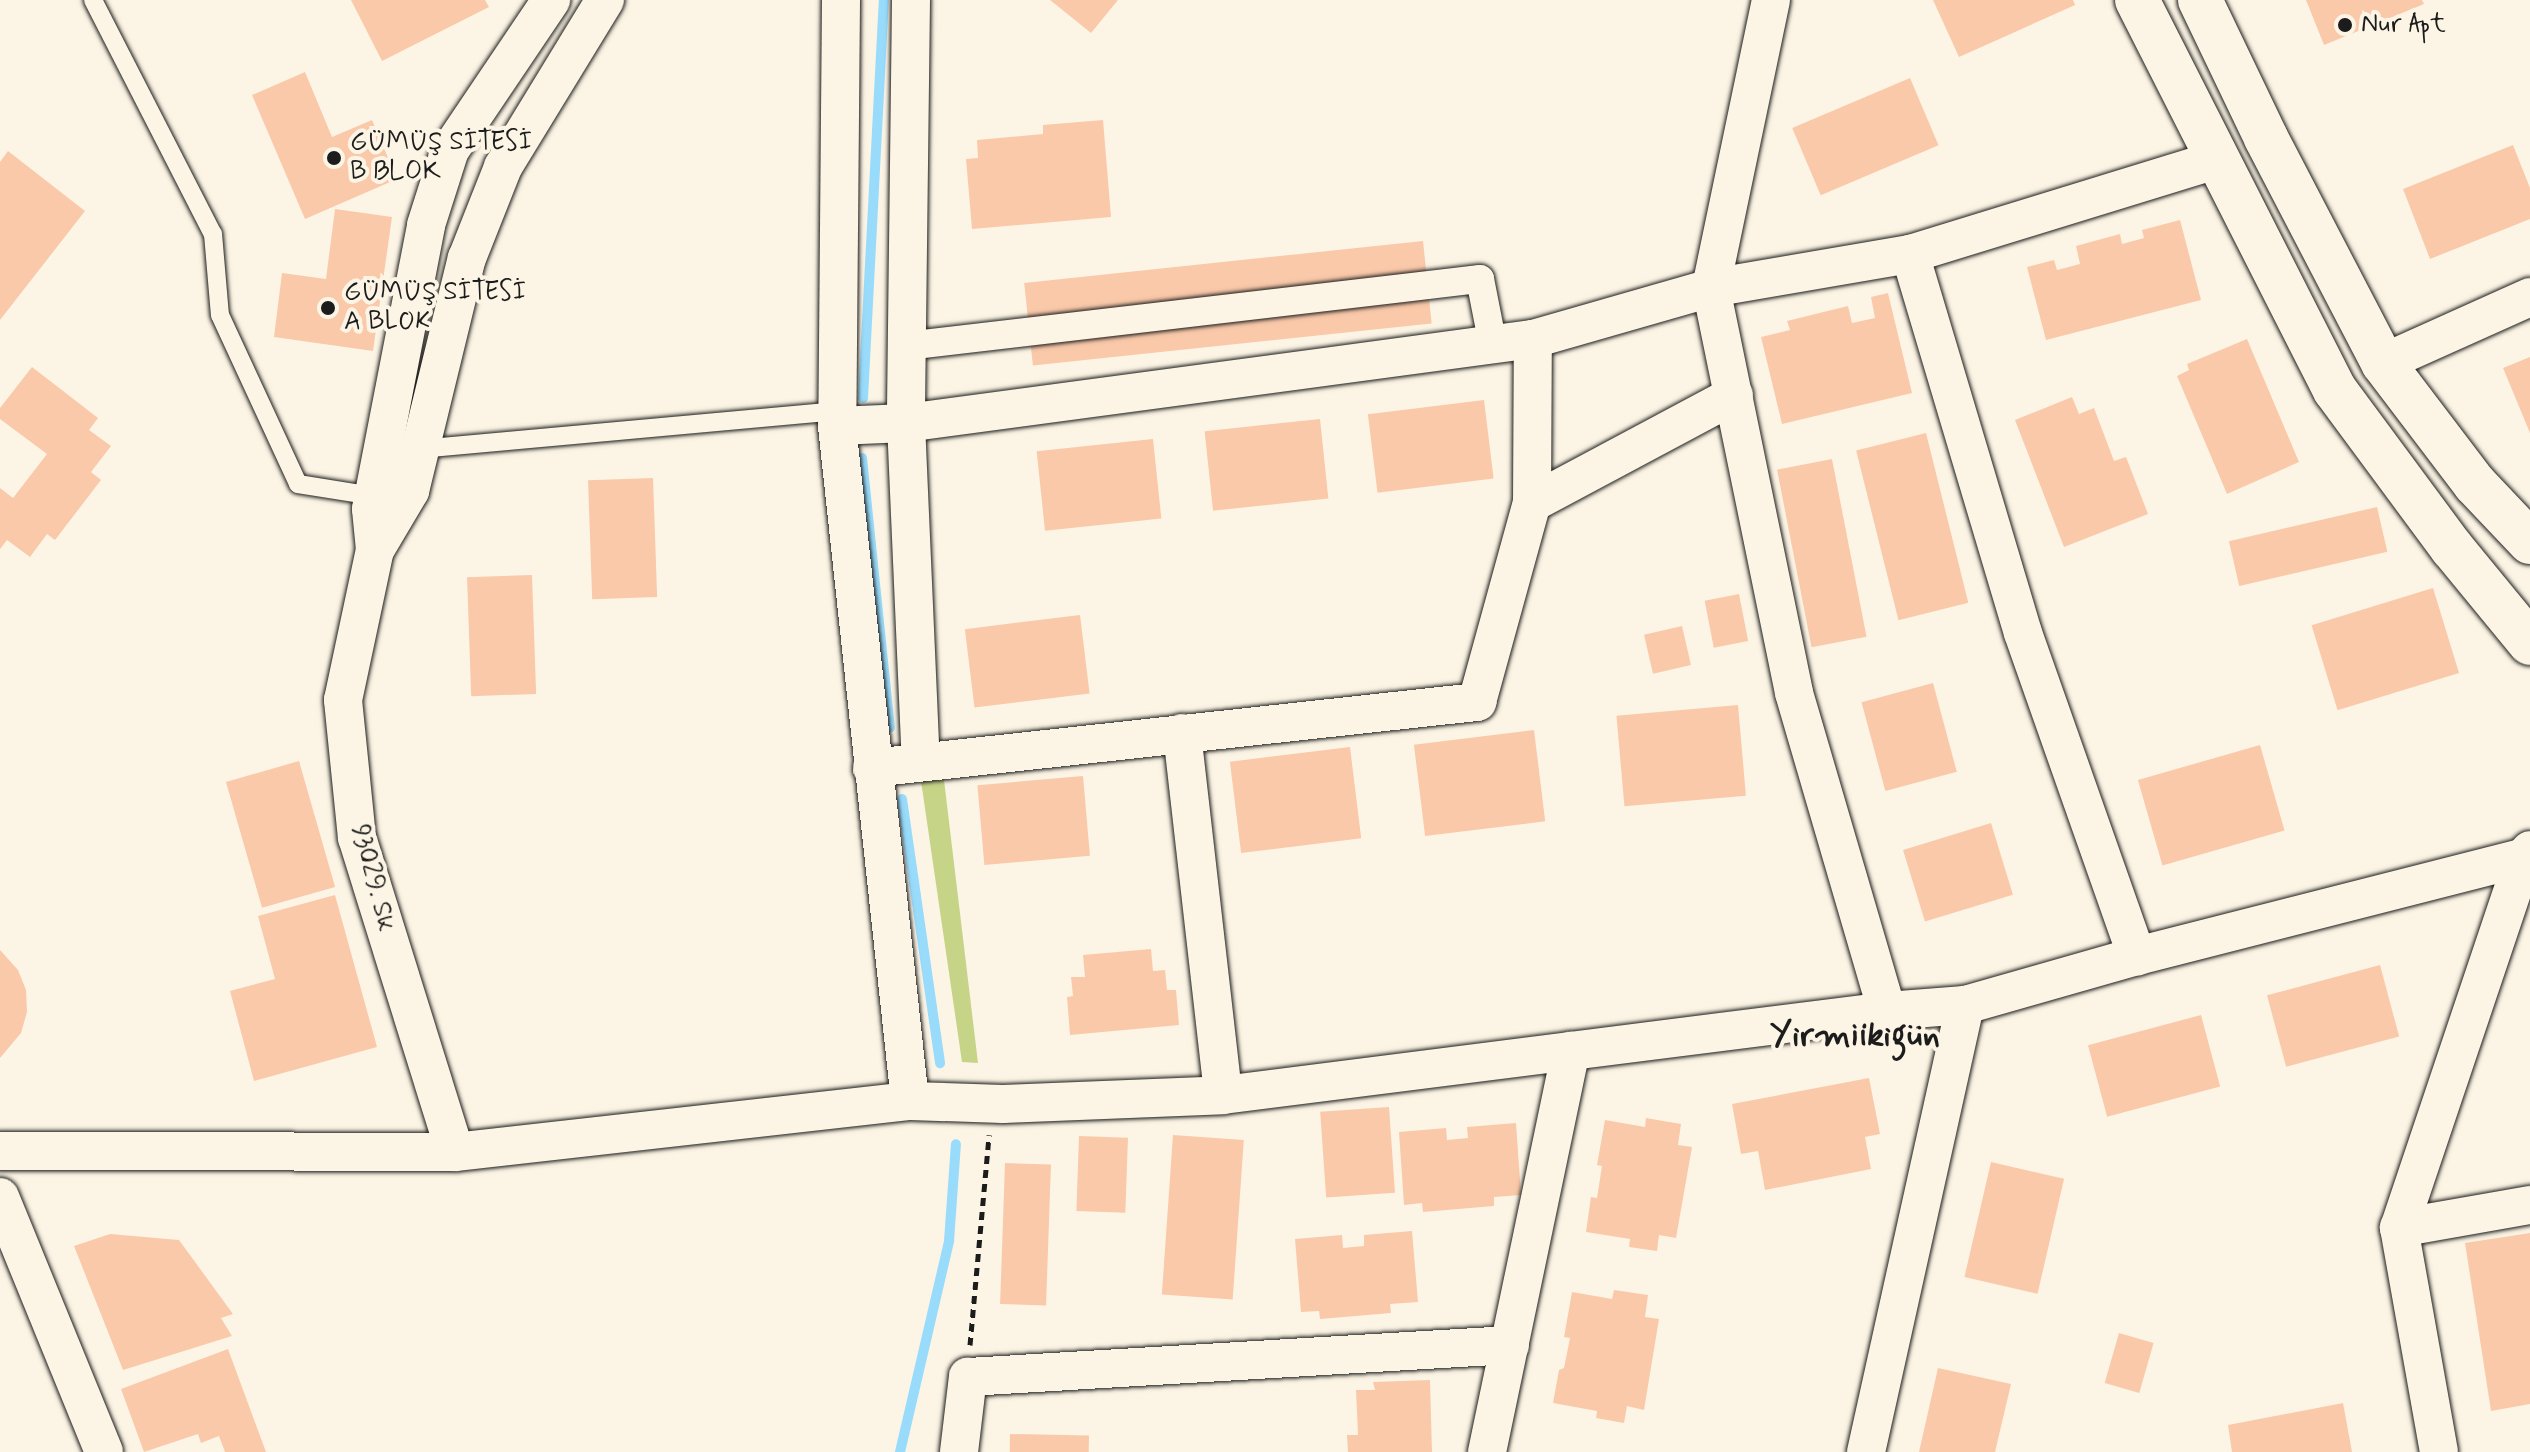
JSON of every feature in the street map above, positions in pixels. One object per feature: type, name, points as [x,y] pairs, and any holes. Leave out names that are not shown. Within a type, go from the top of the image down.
[{"type":"main road","points":[[2137,0],[2335,390],[2452,548],[2530,643]]},
{"type":"main road","points":[[2200,0],[2266,138],[2383,363],[2475,484],[2530,542]]},
{"type":"street","name":"93029. Sk","points":[[455,1152],[357,838],[343,700],[375,550],[371,509],[426,225],[450,150],[551,0]]},
{"type":"street","name":"93029. Sk","points":[[375,550],[410,491],[467,258],[503,167],[605,0]]},
{"type":"street","points":[[841,0],[837,419],[910,1101]]},
{"type":"street","points":[[911,0],[906,423],[921,761]]},
{"type":"street","points":[[1771,0],[1711,288],[1794,693],[1887,1011]]},
{"type":"street","points":[[837,419],[906,423],[1533,339],[1711,288],[1910,254],[2216,160]]},
{"type":"street","points":[[439,184],[490,200]]},
{"type":"street","points":[[1910,254],[2023,633],[2137,956]]},
{"type":"street","points":[[906,346],[1480,279],[1493,345]]},
{"type":"street","points":[[2383,363],[2530,297]]},
{"type":"street","points":[[872,768],[1477,702],[1532,503],[1533,339]]},
{"type":"street","points":[[1532,503],[1734,395]]},
{"type":"street","points":[[1182,733],[1223,1095]]},
{"type":"street","points":[[0,1151],[455,1152],[910,1101],[991,1104],[1223,1095],[1887,1011],[1965,1005],[2137,956],[2528,854]]},
{"type":"street","points":[[2439,1452],[2399,1228],[2528,854]]},
{"type":"street","points":[[1866,1452],[1965,1005]]},
{"type":"street","points":[[1487,1452],[1571,1051]]},
{"type":"street","points":[[0,1197],[104,1452]]},
{"type":"street","points":[[2399,1228],[2530,1205]]},
{"type":"street","points":[[959,1452],[968,1377],[1510,1345]]},
{"type":"lane","points":[[93,0],[213,234],[220,315],[298,484],[374,496]]},
{"type":"lane","points":[[420,449],[837,419]]},
{"type":"path","points":[[968,1377],[991,1104]]},
{"type":"green space","points":[[944,780],[978,1063],[962,1062],[921,781]]},
{"type":"building","points":[[351,0],[485,0],[489,7],[382,61]]},
{"type":"building","points":[[1050,0],[1118,0],[1091,33]]},
{"type":"building","points":[[1933,0],[2073,0],[2075,5],[1959,57]]},
{"type":"building","name":"Nur Apt","points":[[2306,0],[2422,0],[2424,4],[2324,45]]},
{"type":"building","name":"GÜMÜŞ SİTESİ B BLOK","points":[[305,72],[332,137],[372,120],[397,179],[305,219],[252,95]]},
{"type":"building","points":[[1910,78],[1939,145],[1821,195],[1792,128]]},
{"type":"building","points":[[1103,120],[1111,217],[972,229],[966,159],[978,158],[977,140],[1043,134],[1043,125]]},
{"type":"building","points":[[2513,145],[2530,188],[2530,219],[2430,259],[2403,189]]},
{"type":"building","points":[[8,151],[85,211],[0,320],[0,162]]},
{"type":"building","name":"GÜMÜŞ SİTESİ A BLOK","points":[[335,209],[392,217],[373,351],[274,337],[282,273],[326,279]]},
{"type":"building","points":[[2180,220],[2201,300],[2046,340],[2027,267],[2054,260],[2057,270],[2080,264],[2076,246],[2120,234],[2122,244],[2144,238],[2142,230]]},
{"type":"building","points":[[1423,241],[1432,324],[1033,365],[1024,283]]},
{"type":"building","points":[[1888,293],[1912,393],[1782,424],[1761,337],[1790,330],[1787,321],[1848,306],[1852,323],[1875,318],[1871,297]]},
{"type":"building","points":[[2247,339],[2299,462],[2227,494],[2177,376],[2189,370],[2187,364]]},
{"type":"building","points":[[2530,357],[2530,433],[2503,368]]},
{"type":"building","points":[[32,367],[98,418],[89,430],[111,446],[91,472],[101,480],[55,540],[47,534],[30,557],[7,540],[0,549],[0,488],[13,498],[47,454],[0,419],[0,408]]},
{"type":"building","points":[[2072,397],[2079,414],[2094,408],[2114,461],[2126,457],[2148,514],[2064,547],[2015,420]]},
{"type":"building","points":[[1484,400],[1494,478],[1377,493],[1368,414]]},
{"type":"building","points":[[1320,419],[1328,499],[1213,511],[1205,431]]},
{"type":"building","points":[[1926,433],[1968,603],[1898,620],[1856,450]]},
{"type":"building","points":[[1153,439],[1161,519],[1045,531],[1037,451]]},
{"type":"building","points":[[1832,459],[1867,637],[1812,647],[1777,470]]},
{"type":"building","points":[[653,478],[657,597],[592,599],[588,480]]},
{"type":"building","points":[[2377,507],[2387,552],[2239,586],[2229,541]]},
{"type":"building","points":[[532,575],[536,694],[471,696],[467,577]]},
{"type":"building","points":[[2433,588],[2459,673],[2338,710],[2312,625]]},
{"type":"building","points":[[1739,594],[1748,641],[1714,648],[1705,601]]},
{"type":"building","points":[[1080,615],[1090,693],[974,708],[965,629]]},
{"type":"building","points":[[1682,626],[1691,665],[1653,674],[1644,635]]},
{"type":"building","points":[[1933,683],[1957,772],[1885,791],[1862,702]]},
{"type":"building","points":[[1738,705],[1746,796],[1624,806],[1616,716]]},
{"type":"building","points":[[1534,730],[1545,821],[1425,836],[1414,745]]},
{"type":"building","points":[[2260,745],[2285,831],[2162,866],[2138,780]]},
{"type":"building","points":[[1350,747],[1361,838],[1241,853],[1230,762]]},
{"type":"building","points":[[299,761],[335,887],[262,908],[226,782]]},
{"type":"building","points":[[1083,776],[1090,856],[984,865],[977,785]]},
{"type":"building","points":[[1991,823],[2013,895],[1925,922],[1903,850]]},
{"type":"building","points":[[335,895],[377,1047],[254,1081],[230,991],[275,979],[258,916]]},
{"type":"building","points":[[1151,949],[1153,971],[1165,970],[1167,990],[1176,990],[1179,1025],[1070,1035],[1067,997],[1073,996],[1071,977],[1085,977],[1083,955]]},
{"type":"building","points":[[0,950],[18,970],[26,990],[27,1012],[21,1033],[0,1058]]},
{"type":"building","points":[[2380,965],[2399,1036],[2286,1067],[2267,995]]},
{"type":"building","points":[[2201,1015],[2220,1086],[2107,1117],[2088,1045]]},
{"type":"building","points":[[1869,1078],[1880,1134],[1865,1137],[1871,1169],[1765,1190],[1758,1151],[1741,1154],[1732,1104]]},
{"type":"building","points":[[1389,1107],[1395,1193],[1326,1198],[1320,1112]]},
{"type":"building","points":[[1646,1118],[1681,1124],[1678,1145],[1692,1147],[1676,1238],[1659,1235],[1657,1251],[1629,1247],[1630,1239],[1586,1232],[1591,1197],[1597,1198],[1602,1166],[1597,1165],[1605,1120],[1645,1127]]},
{"type":"building","points":[[1516,1123],[1521,1195],[1494,1197],[1494,1206],[1423,1212],[1422,1203],[1404,1205],[1399,1132],[1446,1128],[1447,1140],[1468,1138],[1467,1127]]},
{"type":"building","points":[[1173,1135],[1244,1140],[1233,1300],[1162,1295]]},
{"type":"building","points":[[1079,1136],[1128,1138],[1125,1213],[1076,1211]]},
{"type":"building","points":[[1991,1162],[2064,1179],[2038,1294],[1964,1277]]},
{"type":"building","points":[[1005,1163],[1051,1165],[1046,1306],[1000,1304]]},
{"type":"building","points":[[1412,1231],[1418,1302],[1390,1304],[1391,1313],[1320,1319],[1319,1311],[1301,1312],[1295,1239],[1342,1235],[1343,1248],[1364,1246],[1364,1235]]},
{"type":"building","points":[[2530,1233],[2530,1404],[2491,1411],[2465,1243]]},
{"type":"building","points":[[110,1234],[179,1240],[233,1314],[221,1318],[232,1336],[123,1370],[74,1246]]},
{"type":"building","points":[[1614,1290],[1648,1295],[1645,1317],[1659,1319],[1644,1410],[1627,1406],[1624,1423],[1596,1418],[1597,1411],[1553,1403],[1559,1370],[1564,1368],[1570,1338],[1564,1337],[1572,1292],[1612,1299]]},
{"type":"building","points":[[2119,1333],[2154,1343],[2139,1393],[2105,1383]]},
{"type":"building","points":[[228,1349],[266,1452],[225,1452],[219,1436],[201,1443],[198,1434],[144,1452],[121,1389]]},
{"type":"building","points":[[1938,1368],[2011,1384],[1995,1452],[1919,1452]]},
{"type":"building","points":[[1430,1380],[1432,1452],[1348,1452],[1347,1435],[1358,1435],[1356,1390],[1375,1390],[1373,1382]]},
{"type":"building","points":[[2343,1403],[2352,1452],[2232,1452],[2228,1425]]},
{"type":"building","points":[[1010,1434],[1089,1435],[1089,1452],[1010,1452]]},
{"type":"waterway","points":[[863,398],[884,0]]},
{"type":"waterway","points":[[862,458],[890,728]]},
{"type":"waterway","points":[[902,799],[940,1063]]},
{"type":"waterway","points":[[900,1452],[949,1241],[956,1144]]},
{"type":"place","name":"Nur Apt","points":[[2345,25]]},
{"type":"place","name":"GÜMÜŞ SİTESİ B BLOK","points":[[334,158]]},
{"type":"place","name":"GÜMÜŞ SİTESİ A BLOK","points":[[328,308]]},
{"type":"district","name":"Yirmiikigün","points":[[1855,1036]]}]
